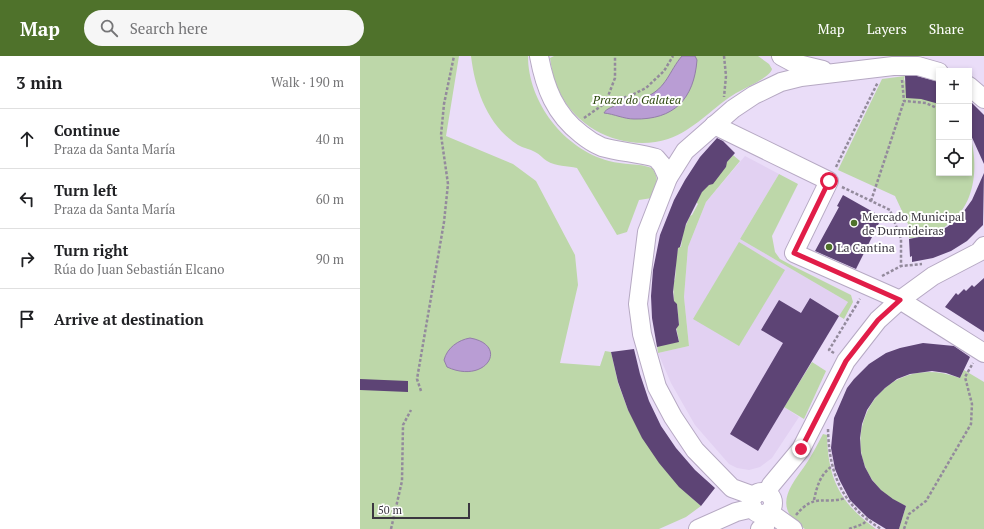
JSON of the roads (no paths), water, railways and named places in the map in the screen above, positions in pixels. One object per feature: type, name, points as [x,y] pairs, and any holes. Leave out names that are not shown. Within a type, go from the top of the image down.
[{"type":"street","points":[[539,56],[549,96],[558,111],[571,126],[601,146],[656,158],[662,165],[668,178]]},
{"type":"street","points":[[781,56],[794,63],[818,70],[845,71]]},
{"type":"street","points":[[792,525],[761,509],[732,488],[695,450],[672,417],[657,387],[642,334],[638,304],[646,232],[668,178],[685,151],[733,109],[754,95],[781,82],[802,77],[845,71],[899,66],[918,66],[936,71]]},
{"type":"street","points":[[972,89],[984,99]]},
{"type":"street","points":[[714,126],[829,181],[794,253],[900,300],[979,356]]},
{"type":"street","points":[[761,509],[771,485],[801,449],[846,361],[878,320],[900,300],[933,276],[982,250]]},
{"type":"street","points":[[698,529],[736,512],[761,509]]},
{"type":"place","name":"Mercado Municipal de Durmideiras","points":[[854,223]]},
{"type":"place","name":"La Cantina","points":[[829,247]]},
{"type":"park label","name":"Praza do Galatea","points":[[637,99]]}]
